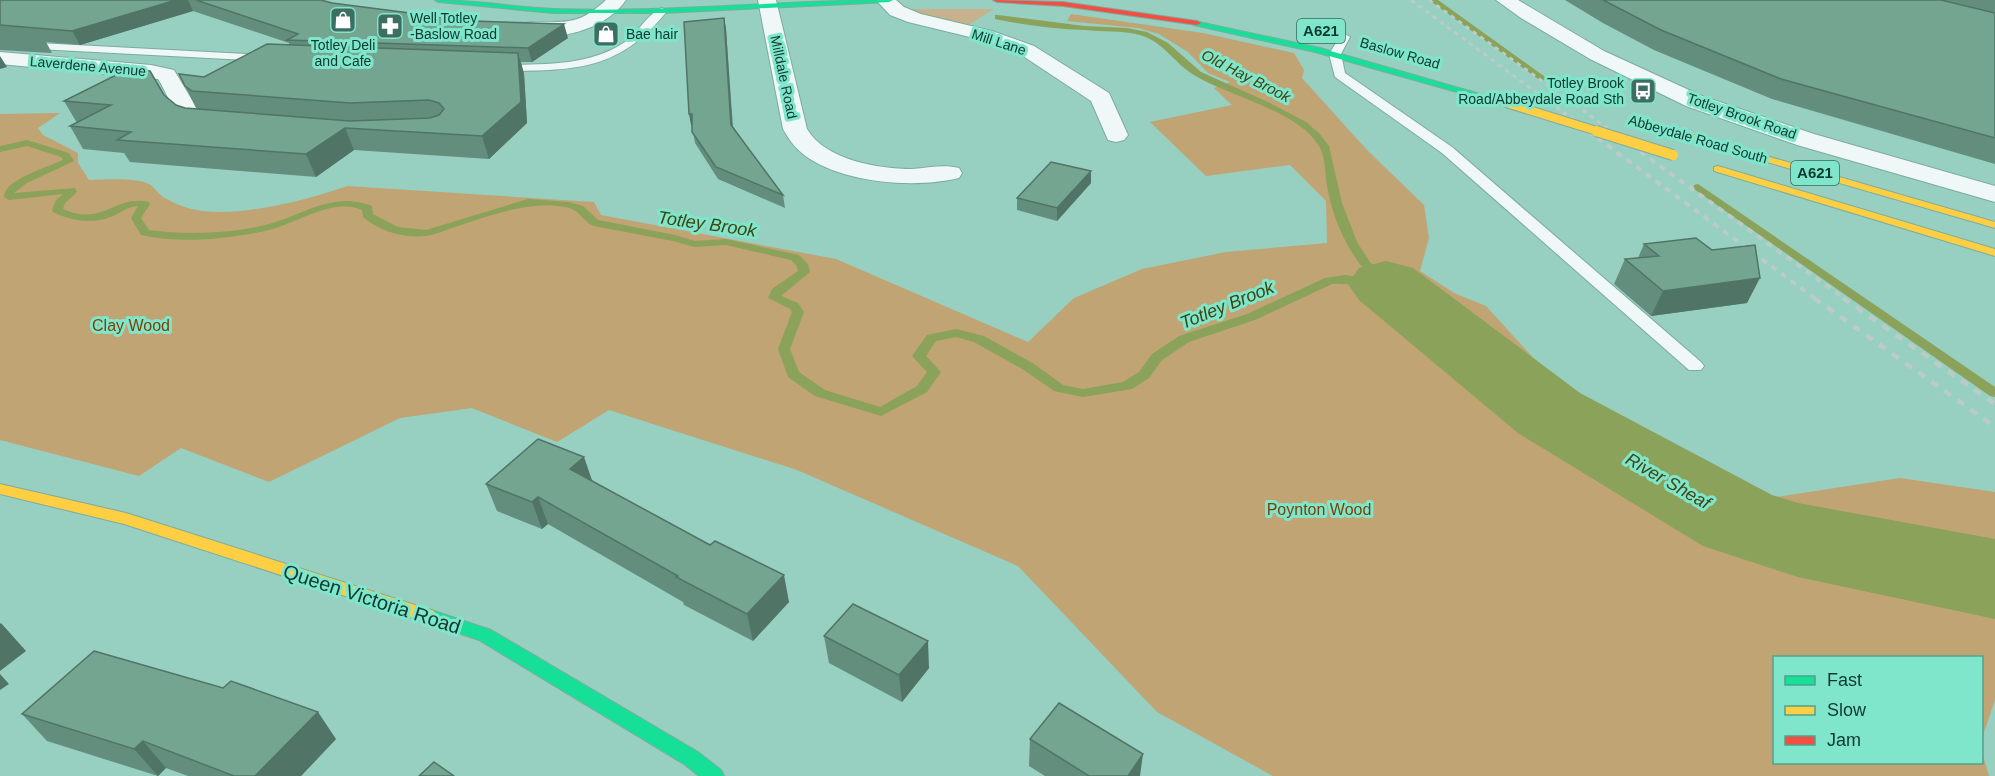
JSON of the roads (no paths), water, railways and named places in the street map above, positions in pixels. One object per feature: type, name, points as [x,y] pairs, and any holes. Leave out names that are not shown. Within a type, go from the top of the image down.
[{"type":"main road","points":[[439,0],[553,11],[612,6],[662,11],[768,4],[887,0]]},
{"type":"main road","name":"A621","points":[[996,0],[1051,1]]},
{"type":"main road","name":"Baslow Road","points":[[1051,1],[1189,21],[1287,41],[1506,103],[1678,157]]},
{"type":"main road","name":"Baslow Road","points":[[1327,33],[1349,39]]},
{"type":"main road","name":"Abbeydale Road South","points":[[1629,119],[1995,225]]},
{"type":"main road","name":"A621","points":[[1707,165],[1995,253]]},
{"type":"main road","name":"Queen Victoria Road","points":[[0,489],[126,519],[485,635],[692,758],[714,776]]},
{"type":"street","name":"Mill Lane","points":[[887,0],[897,11],[915,18],[985,35],[1027,50],[1101,98],[1116,135]]},
{"type":"street","name":"Totley Brook Road","points":[[1505,0],[1561,36],[1640,77],[1695,101],[1791,134],[1995,194]]},
{"type":"street","name":"Milldale Road","points":[[768,4],[795,129],[797,136],[809,148],[846,164],[888,174],[919,176],[950,173]]},
{"type":"street","points":[[498,28],[575,28],[612,6]]},
{"type":"street","name":"Laverdene Avenue","points":[[0,58],[151,70],[166,75],[186,113],[196,121],[240,126]]},
{"type":"lane","points":[[492,68],[549,67],[601,58],[632,43],[662,11]]},
{"type":"lane","points":[[1349,39],[1335,54],[1339,75],[1447,150],[1695,366]]},
{"type":"lane","points":[[0,44],[281,59]]},
{"type":"waterway","points":[[1433,0],[1544,79]]},
{"type":"waterway","name":"Totley Brook","points":[[0,149],[27,143],[65,155],[69,161],[23,181],[9,192],[9,197],[71,190],[72,192],[60,202],[57,210],[83,218],[103,216],[130,204],[145,204],[136,218],[145,233],[190,236],[266,228],[317,209],[345,203],[368,208],[367,215],[387,227],[412,233],[427,233],[528,202],[569,205],[579,208],[594,223],[675,238],[694,244],[726,242],[795,257],[802,264],[804,272],[776,292],[774,298],[794,306],[798,312],[784,349],[793,374],[820,393],[881,412],[922,389],[934,372],[919,356],[932,338],[956,333],[979,339],[1029,367],[1059,388],[1083,393],[1127,386],[1144,375],[1157,357],[1184,339],[1251,317],[1329,281],[1345,279],[1386,284],[1366,265],[1351,242],[1336,203],[1324,146],[1316,135],[1302,124],[1286,114],[1198,74],[1159,40],[1144,34],[1127,30],[1084,28],[998,17]]},
{"type":"waterway","points":[[1698,187],[1995,393]]},
{"type":"waterway","name":"River Sheaf","points":[[1386,284],[1549,413],[1738,521],[1798,540],[1995,579]]},
{"type":"railway","points":[[1411,0],[1590,132]]},
{"type":"railway","points":[[1429,0],[1613,132]]},
{"type":"railway","points":[[1588,131],[1816,299]]},
{"type":"railway","points":[[1611,131],[1845,299]]},
{"type":"railway","points":[[1814,298],[1995,427]]},
{"type":"railway","points":[[1843,298],[1995,404]]},
{"type":"place","name":"Totley Deli and Cafe","points":[[343,20]]},
{"type":"place","name":"Well Totley -Baslow Road","points":[[390,26]]},
{"type":"place","name":"Bae hair","points":[[606,34]]},
{"type":"place","name":"Totley Brook Road/Abbeydale Road Sth","points":[[1643,91]]},
{"type":"water label","name":"Old Hay Brook","points":[[1246,76]]},
{"type":"park label","name":"Clay Wood","points":[[131,325]]},
{"type":"park label","name":"Poynton Wood","points":[[1319,509]]}]
